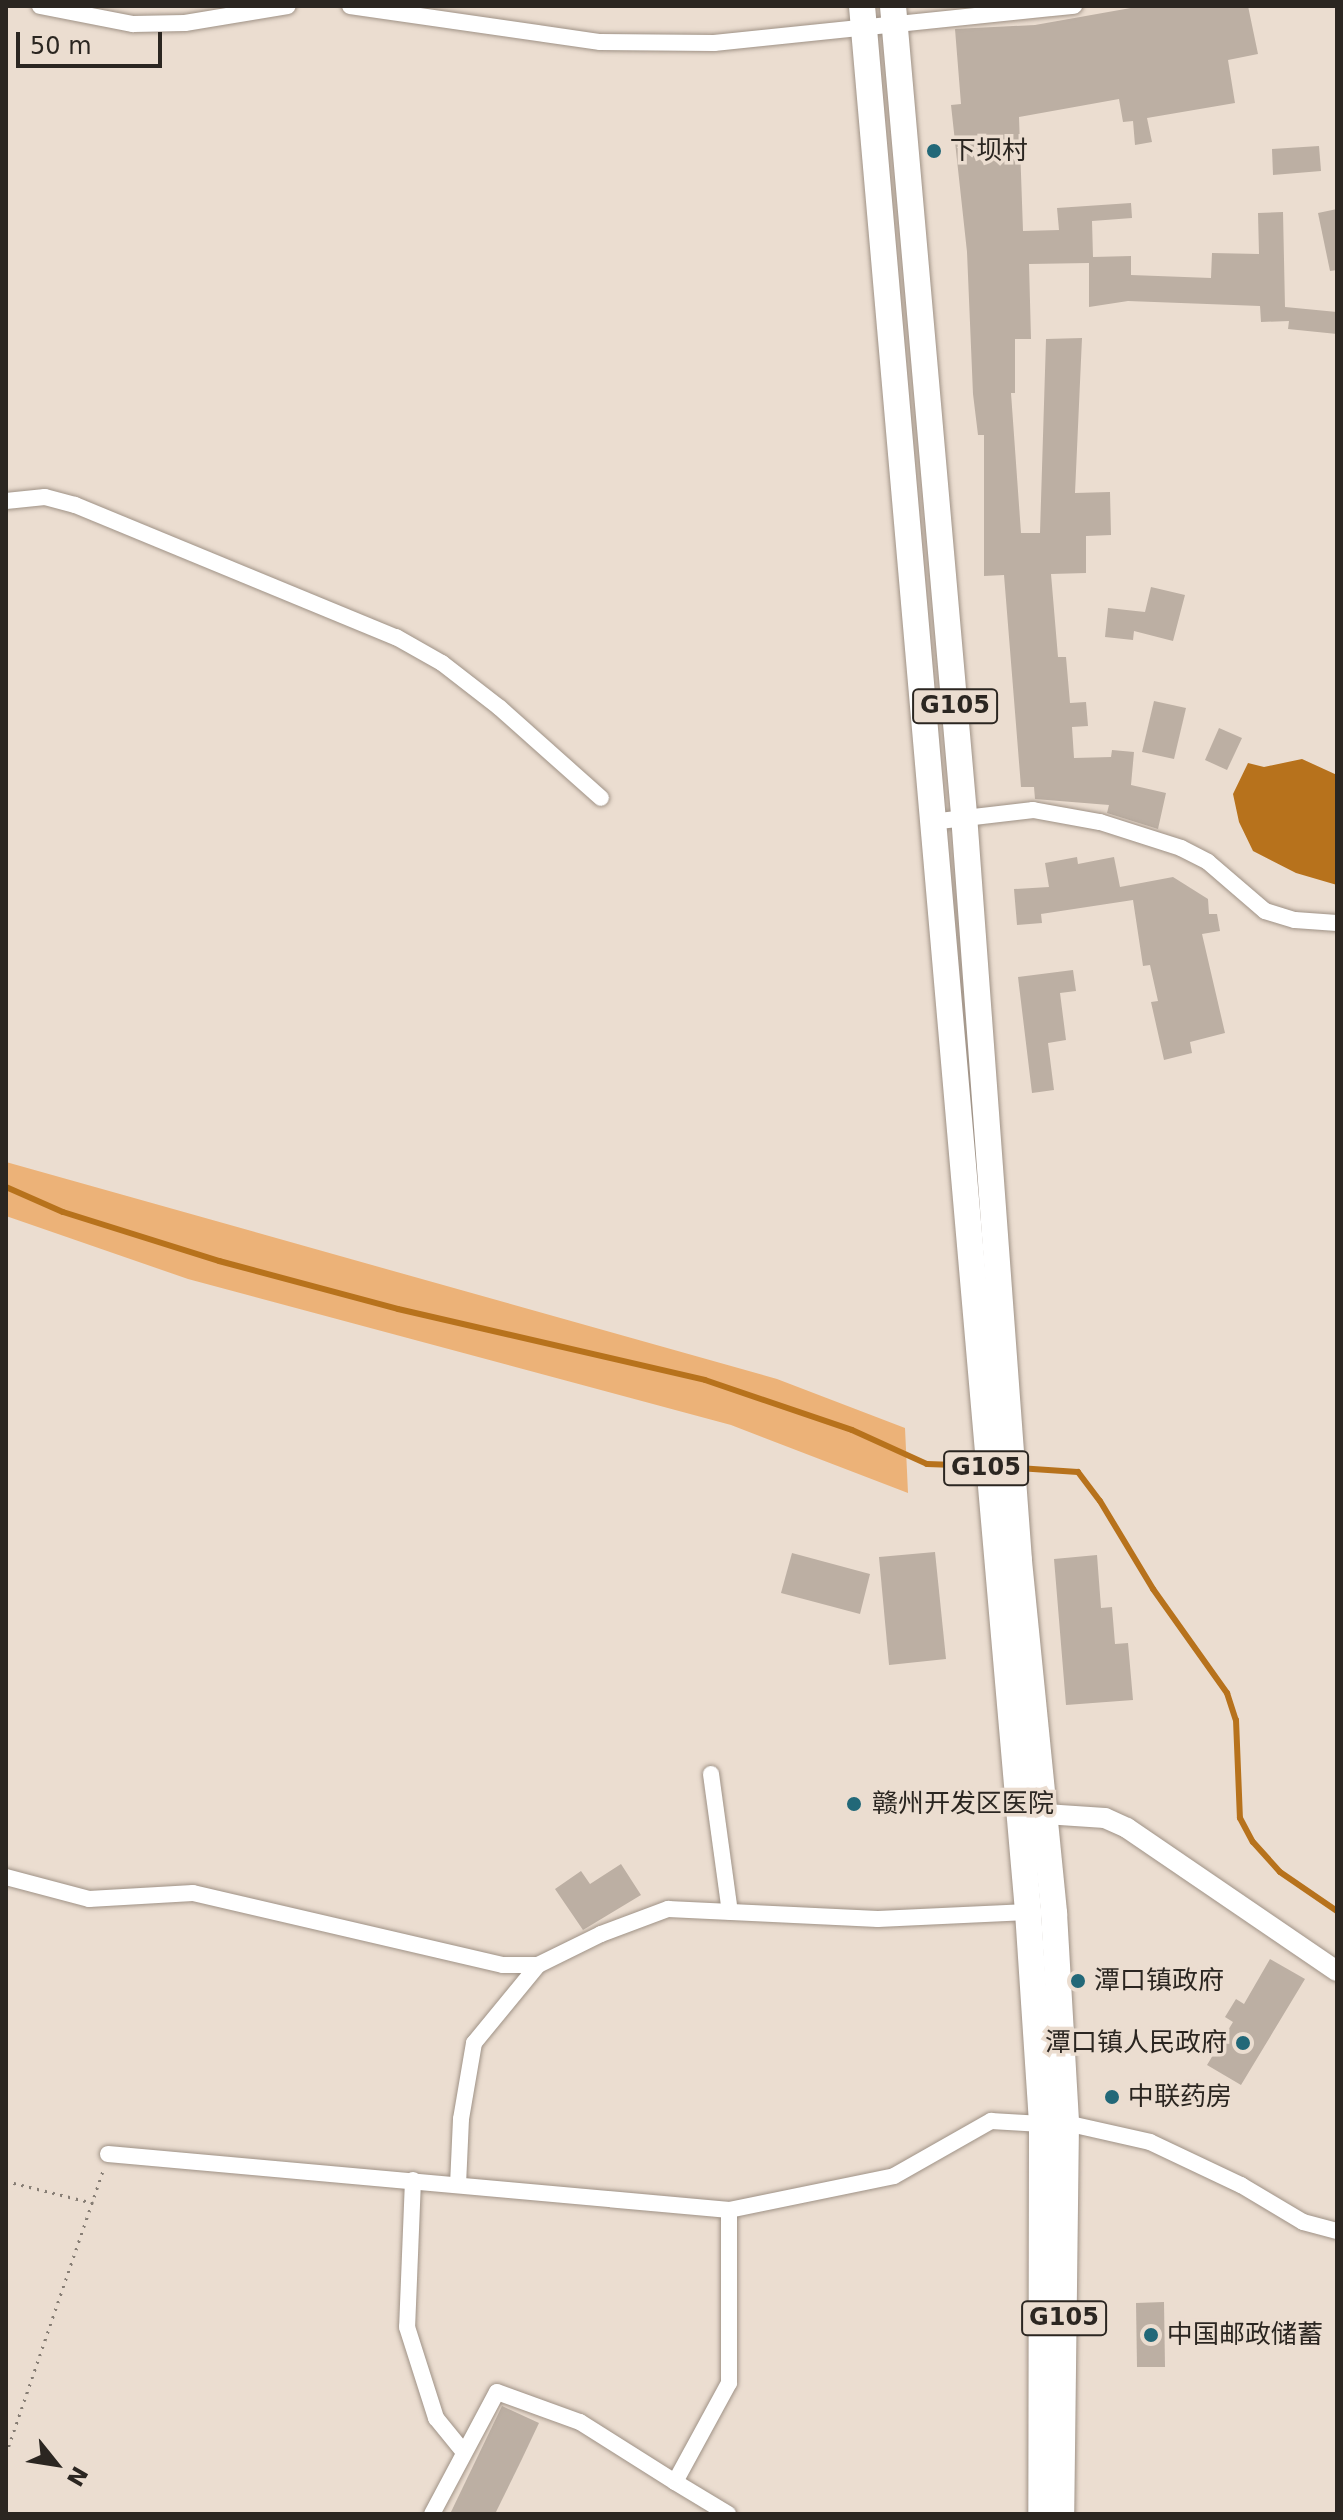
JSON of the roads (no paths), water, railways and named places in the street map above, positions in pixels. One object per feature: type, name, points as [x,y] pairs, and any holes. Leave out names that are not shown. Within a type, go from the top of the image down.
[{"type":"highway","name":"G105","points":[[894,15],[964,815],[1008,1407],[1004,1528]]},
{"type":"highway","name":"G105","points":[[863,16],[981,1407],[1004,1528],[1028,1912],[1054,2123],[1041,2514]]},
{"type":"highway","name":"G105","points":[[1007,1562],[1045,1814],[1061,2514]]},
{"type":"street","points":[[40,6],[133,24],[185,23],[288,6]]},
{"type":"street","points":[[350,6],[600,42],[714,43],[863,16],[1074,6]]},
{"type":"street","points":[[6,501],[45,497],[75,505],[396,637],[442,663],[488,699],[601,798]]},
{"type":"street","points":[[931,822],[964,815],[1033,810],[1100,822],[1181,848],[1208,862],[1265,911],[1295,920],[1337,923]]},
{"type":"street","points":[[711,1774],[730,1912]]},
{"type":"street","points":[[1045,1814],[1094,1816],[1127,1828],[1337,1971]]},
{"type":"street","points":[[6,1877],[89,1899],[193,1893],[503,1965],[538,1965]]},
{"type":"street","points":[[458,2185],[461,2119],[474,2043],[538,1965],[634,1919],[668,1909],[878,1919],[1028,1912]]},
{"type":"street","points":[[108,2154],[729,2210],[894,2176],[991,2121],[1054,2123],[1150,2142],[1241,2185],[1303,2222],[1337,2231]]},
{"type":"street","points":[[413,2180],[407,2327],[436,2418],[462,2450]]},
{"type":"street","points":[[675,2482],[729,2383],[729,2210]]},
{"type":"street","points":[[432,2514],[462,2450],[497,2392],[580,2422],[728,2514]]},
{"type":"waterway","points":[[6,1187],[63,1212],[219,1261],[398,1309],[705,1380],[852,1430],[927,1464],[983,1466]]},
{"type":"waterway","points":[[1018,1468],[1078,1472],[1100,1501],[1153,1589],[1227,1693],[1236,1720],[1240,1818],[1253,1842],[1280,1872],[1337,1911]]},
{"type":"place","name":"下坝村","points":[[934,151]]},
{"type":"place","name":"赣州开发区医院","points":[[854,1804]]},
{"type":"place","name":"潭口镇政府","points":[[1078,1981]]},
{"type":"place","name":"潭口镇人民政府","points":[[1243,2043]]},
{"type":"place","name":"中联药房","points":[[1112,2097]]},
{"type":"place","name":"中国邮政储蓄","points":[[1151,2335]]}]
